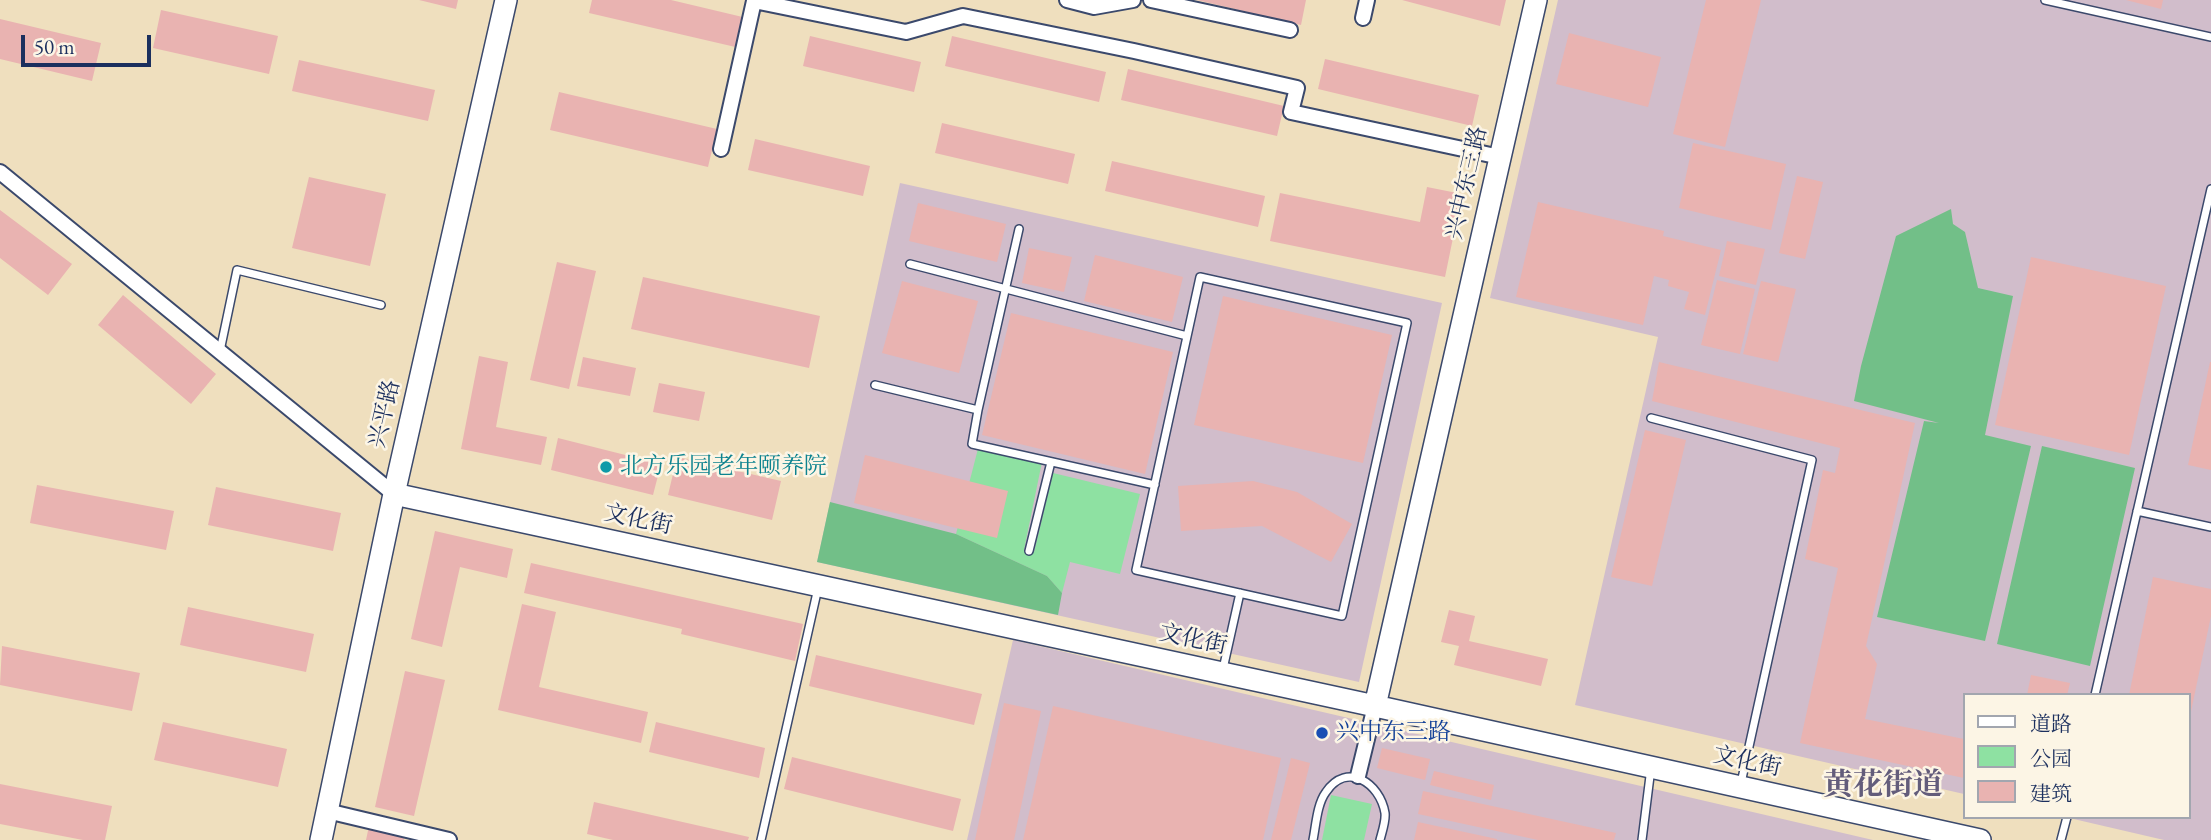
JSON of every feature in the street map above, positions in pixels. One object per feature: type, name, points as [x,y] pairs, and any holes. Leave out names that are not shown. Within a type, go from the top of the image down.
[{"type":"street","name":"兴平路","points":[[321,840],[394,494],[506,0]]},
{"type":"street","points":[[1067,0],[1094,7],[1133,0]]},
{"type":"street","points":[[1151,0],[1290,30]]},
{"type":"street","points":[[1363,18],[1367,0]]},
{"type":"street","name":"兴中东三路","points":[[1375,706],[1536,0]]},
{"type":"street","points":[[721,149],[754,1],[906,32],[963,16],[1134,51],[1297,88],[1291,112],[1500,157]]},
{"type":"street","points":[[0,172],[394,494]]},
{"type":"street","name":"文化街","points":[[394,494],[1980,840]]},
{"type":"street","points":[[1358,776],[1375,706]]},
{"type":"street","points":[[327,811],[449,840]]},
{"type":"lane","points":[[2045,0],[2211,37]]},
{"type":"lane","points":[[2095,693],[2211,189]]},
{"type":"lane","points":[[1019,229],[972,444],[1155,485]]},
{"type":"lane","points":[[910,264],[1187,336]]},
{"type":"lane","points":[[220,352],[237,270],[381,305]]},
{"type":"lane","points":[[1200,277],[1407,323],[1342,616],[1136,570],[1155,485],[1200,277]]},
{"type":"lane","points":[[875,385],[978,410]]},
{"type":"lane","points":[[1651,418],[1812,460],[1740,787]]},
{"type":"lane","points":[[1029,551],[1051,462]]},
{"type":"lane","points":[[2137,511],[2211,527]]},
{"type":"lane","points":[[761,840],[819,586]]},
{"type":"lane","points":[[1222,673],[1240,593]]},
{"type":"lane","points":[[1642,840],[1651,768]]},
{"type":"lane","points":[[1313,840],[1319,809],[1326,792],[1338,781],[1358,776],[1376,792],[1385,814],[1380,840]]},
{"type":"lane","points":[[2062,840],[2067,819]]},
{"type":"shaded area","points":[[1558,0],[2211,0],[2211,840],[2164,840],[2074,819],[2190,819],[2190,693],[1962,693],[1962,794],[1575,705],[1658,337],[1490,298]]},
{"type":"shaded area","points":[[900,183],[1442,303],[1359,682],[817,562]]},
{"type":"shaded area","points":[[1013,640],[1873,840],[967,840]]},
{"type":"green space","points":[[1951,209],[1953,224],[1965,232],[1978,288],[2013,296],[1985,435],[2031,446],[1985,641],[1877,617],[1924,421],[1939,423],[1854,401],[1896,236]]},
{"type":"green space","points":[[980,441],[1043,457],[1024,550],[1034,552],[1053,473],[1140,494],[1120,574],[1070,562],[1062,593],[1047,576],[956,534]]},
{"type":"green space","points":[[2042,446],[2135,468],[2090,666],[1997,644]]},
{"type":"green space","points":[[830,502],[956,534],[1047,576],[1062,593],[1058,615],[817,562]]},
{"type":"green space","points":[[1331,795],[1372,804],[1364,840],[1322,840]]},
{"type":"building","points":[[419,0],[458,0],[456,9]]},
{"type":"building","points":[[592,0],[671,0],[751,19],[744,49],[589,13]]},
{"type":"building","points":[[1197,0],[1306,0],[1301,25]]},
{"type":"building","points":[[1402,0],[1506,0],[1500,26]]},
{"type":"building","points":[[1706,0],[1761,0],[1725,147],[1673,134]]},
{"type":"building","points":[[2126,0],[2163,0],[2161,9]]},
{"type":"building","points":[[161,10],[278,36],[269,74],[153,48]]},
{"type":"building","points":[[0,19],[101,43],[92,81],[0,59]]},
{"type":"building","points":[[1569,33],[1661,57],[1648,107],[1556,84]]},
{"type":"building","points":[[810,36],[921,62],[914,92],[803,66]]},
{"type":"building","points":[[952,36],[1106,72],[1099,102],[945,66]]},
{"type":"building","points":[[1325,59],[1479,95],[1472,126],[1318,89]]},
{"type":"building","points":[[299,60],[435,90],[428,121],[292,91]]},
{"type":"building","points":[[1128,69],[1284,106],[1277,136],[1121,100]]},
{"type":"building","points":[[559,92],[717,129],[708,167],[550,130]]},
{"type":"building","points":[[942,123],[1075,154],[1068,184],[935,153]]},
{"type":"building","points":[[755,139],[870,166],[863,196],[748,170]]},
{"type":"building","points":[[1693,143],[1786,164],[1771,230],[1679,208]]},
{"type":"building","points":[[1112,161],[1265,196],[1258,227],[1105,191]]},
{"type":"building","points":[[1797,176],[1823,182],[1805,259],[1779,253]]},
{"type":"building","points":[[309,177],[386,194],[370,266],[292,248]]},
{"type":"building","points":[[1427,187],[1462,194],[1445,277],[1270,241],[1280,193],[1420,222]]},
{"type":"building","points":[[1538,202],[1664,231],[1663,236],[1721,250],[1705,315],[1684,309],[1689,292],[1668,286],[1669,280],[1654,276],[1643,325],[1516,297]]},
{"type":"building","points":[[918,203],[1006,224],[997,262],[909,241]]},
{"type":"building","points":[[0,210],[72,264],[48,295],[0,258]]},
{"type":"building","points":[[1727,241],[1765,249],[1756,285],[1719,276]]},
{"type":"building","points":[[1029,248],[1072,257],[1064,292],[1022,283]]},
{"type":"building","points":[[1095,255],[1183,277],[1172,322],[1084,301]]},
{"type":"building","points":[[2031,257],[2166,286],[2129,455],[1995,425]]},
{"type":"building","points":[[557,262],[596,271],[569,389],[530,380]]},
{"type":"building","points":[[643,277],[820,316],[809,368],[631,329]]},
{"type":"building","points":[[1717,280],[1755,289],[1740,354],[1701,345]]},
{"type":"building","points":[[902,281],[978,301],[959,373],[882,353]]},
{"type":"building","points":[[1761,281],[1796,289],[1778,362],[1743,354]]},
{"type":"building","points":[[123,295],[216,374],[191,404],[98,325]]},
{"type":"building","points":[[1223,296],[1392,335],[1363,463],[1194,425]]},
{"type":"building","points":[[1011,313],[1173,352],[1145,474],[982,435]]},
{"type":"building","points":[[479,356],[508,362],[496,427],[547,437],[541,465],[461,449]]},
{"type":"building","points":[[583,357],[636,368],[630,396],[577,386]]},
{"type":"building","points":[[1659,362],[1915,423],[1866,646],[1877,664],[1865,719],[1962,739],[1962,778],[1800,743],[1838,568],[1805,559],[1823,470],[1835,473],[1840,448],[1652,401]]},
{"type":"building","points":[[2211,362],[2211,470],[2188,465]]},
{"type":"building","points":[[659,383],[705,392],[699,421],[653,412]]},
{"type":"building","points":[[1645,430],[1686,440],[1652,586],[1611,577]]},
{"type":"building","name":"北方乐园老年颐养院","points":[[558,438],[661,464],[653,495],[551,470]]},
{"type":"building","points":[[865,455],[1008,491],[997,538],[854,503]]},
{"type":"building","points":[[677,457],[781,481],[772,520],[668,495]]},
{"type":"building","points":[[1253,481],[1297,492],[1352,524],[1331,562],[1262,526],[1181,531],[1178,486]]},
{"type":"building","points":[[37,485],[174,511],[166,550],[30,523]]},
{"type":"building","points":[[216,487],[341,513],[333,551],[208,525]]},
{"type":"building","points":[[435,531],[513,549],[507,578],[460,567],[442,647],[411,639]]},
{"type":"building","points":[[531,563],[803,624],[795,661],[681,634],[682,629],[524,593]]},
{"type":"building","points":[[2153,577],[2211,589],[2211,616],[2190,716],[2190,693],[2129,693]]},
{"type":"building","points":[[522,604],[556,612],[539,687],[648,712],[641,743],[498,710]]},
{"type":"building","points":[[188,607],[314,634],[306,672],[180,645]]},
{"type":"building","points":[[1449,610],[1475,616],[1469,641],[1548,659],[1541,686],[1454,665],[1459,646],[1441,642]]},
{"type":"building","points":[[2,646],[140,673],[132,711],[0,685]]},
{"type":"building","points":[[816,655],[982,694],[974,725],[809,686]]},
{"type":"building","points":[[405,671],[445,680],[414,816],[375,807]]},
{"type":"building","points":[[2031,675],[2070,683],[2068,693],[2027,693]]},
{"type":"building","points":[[1004,703],[1041,711],[1014,840],[975,840]]},
{"type":"building","points":[[1053,706],[1281,758],[1263,840],[1023,840]]},
{"type":"building","points":[[163,722],[287,749],[278,787],[154,760]]},
{"type":"building","points":[[656,722],[765,748],[759,778],[649,752]]},
{"type":"building","points":[[1382,748],[1430,759],[1425,780],[1377,768]]},
{"type":"building","points":[[792,757],[961,799],[953,831],[784,789]]},
{"type":"building","points":[[1291,758],[1310,763],[1291,840],[1271,840]]},
{"type":"building","points":[[1434,771],[1494,785],[1491,800],[1430,785]]},
{"type":"building","points":[[0,784],[112,806],[105,840],[83,840],[0,824]]},
{"type":"building","points":[[1423,791],[1616,833],[1614,840],[1538,840],[1418,814]]},
{"type":"building","points":[[594,802],[749,837],[748,840],[613,840],[587,834]]},
{"type":"building","points":[[1418,822],[1497,839],[1497,840],[1414,840]]},
{"type":"building","points":[[369,826],[405,834],[404,840],[366,840]]},
{"type":"place","name":"北方乐园老年颐养院","points":[[606,467]]},
{"type":"place","name":"兴中东三路","points":[[1322,733]]},
{"type":"district","name":"黄花街道","points":[[1883,786]]}]
